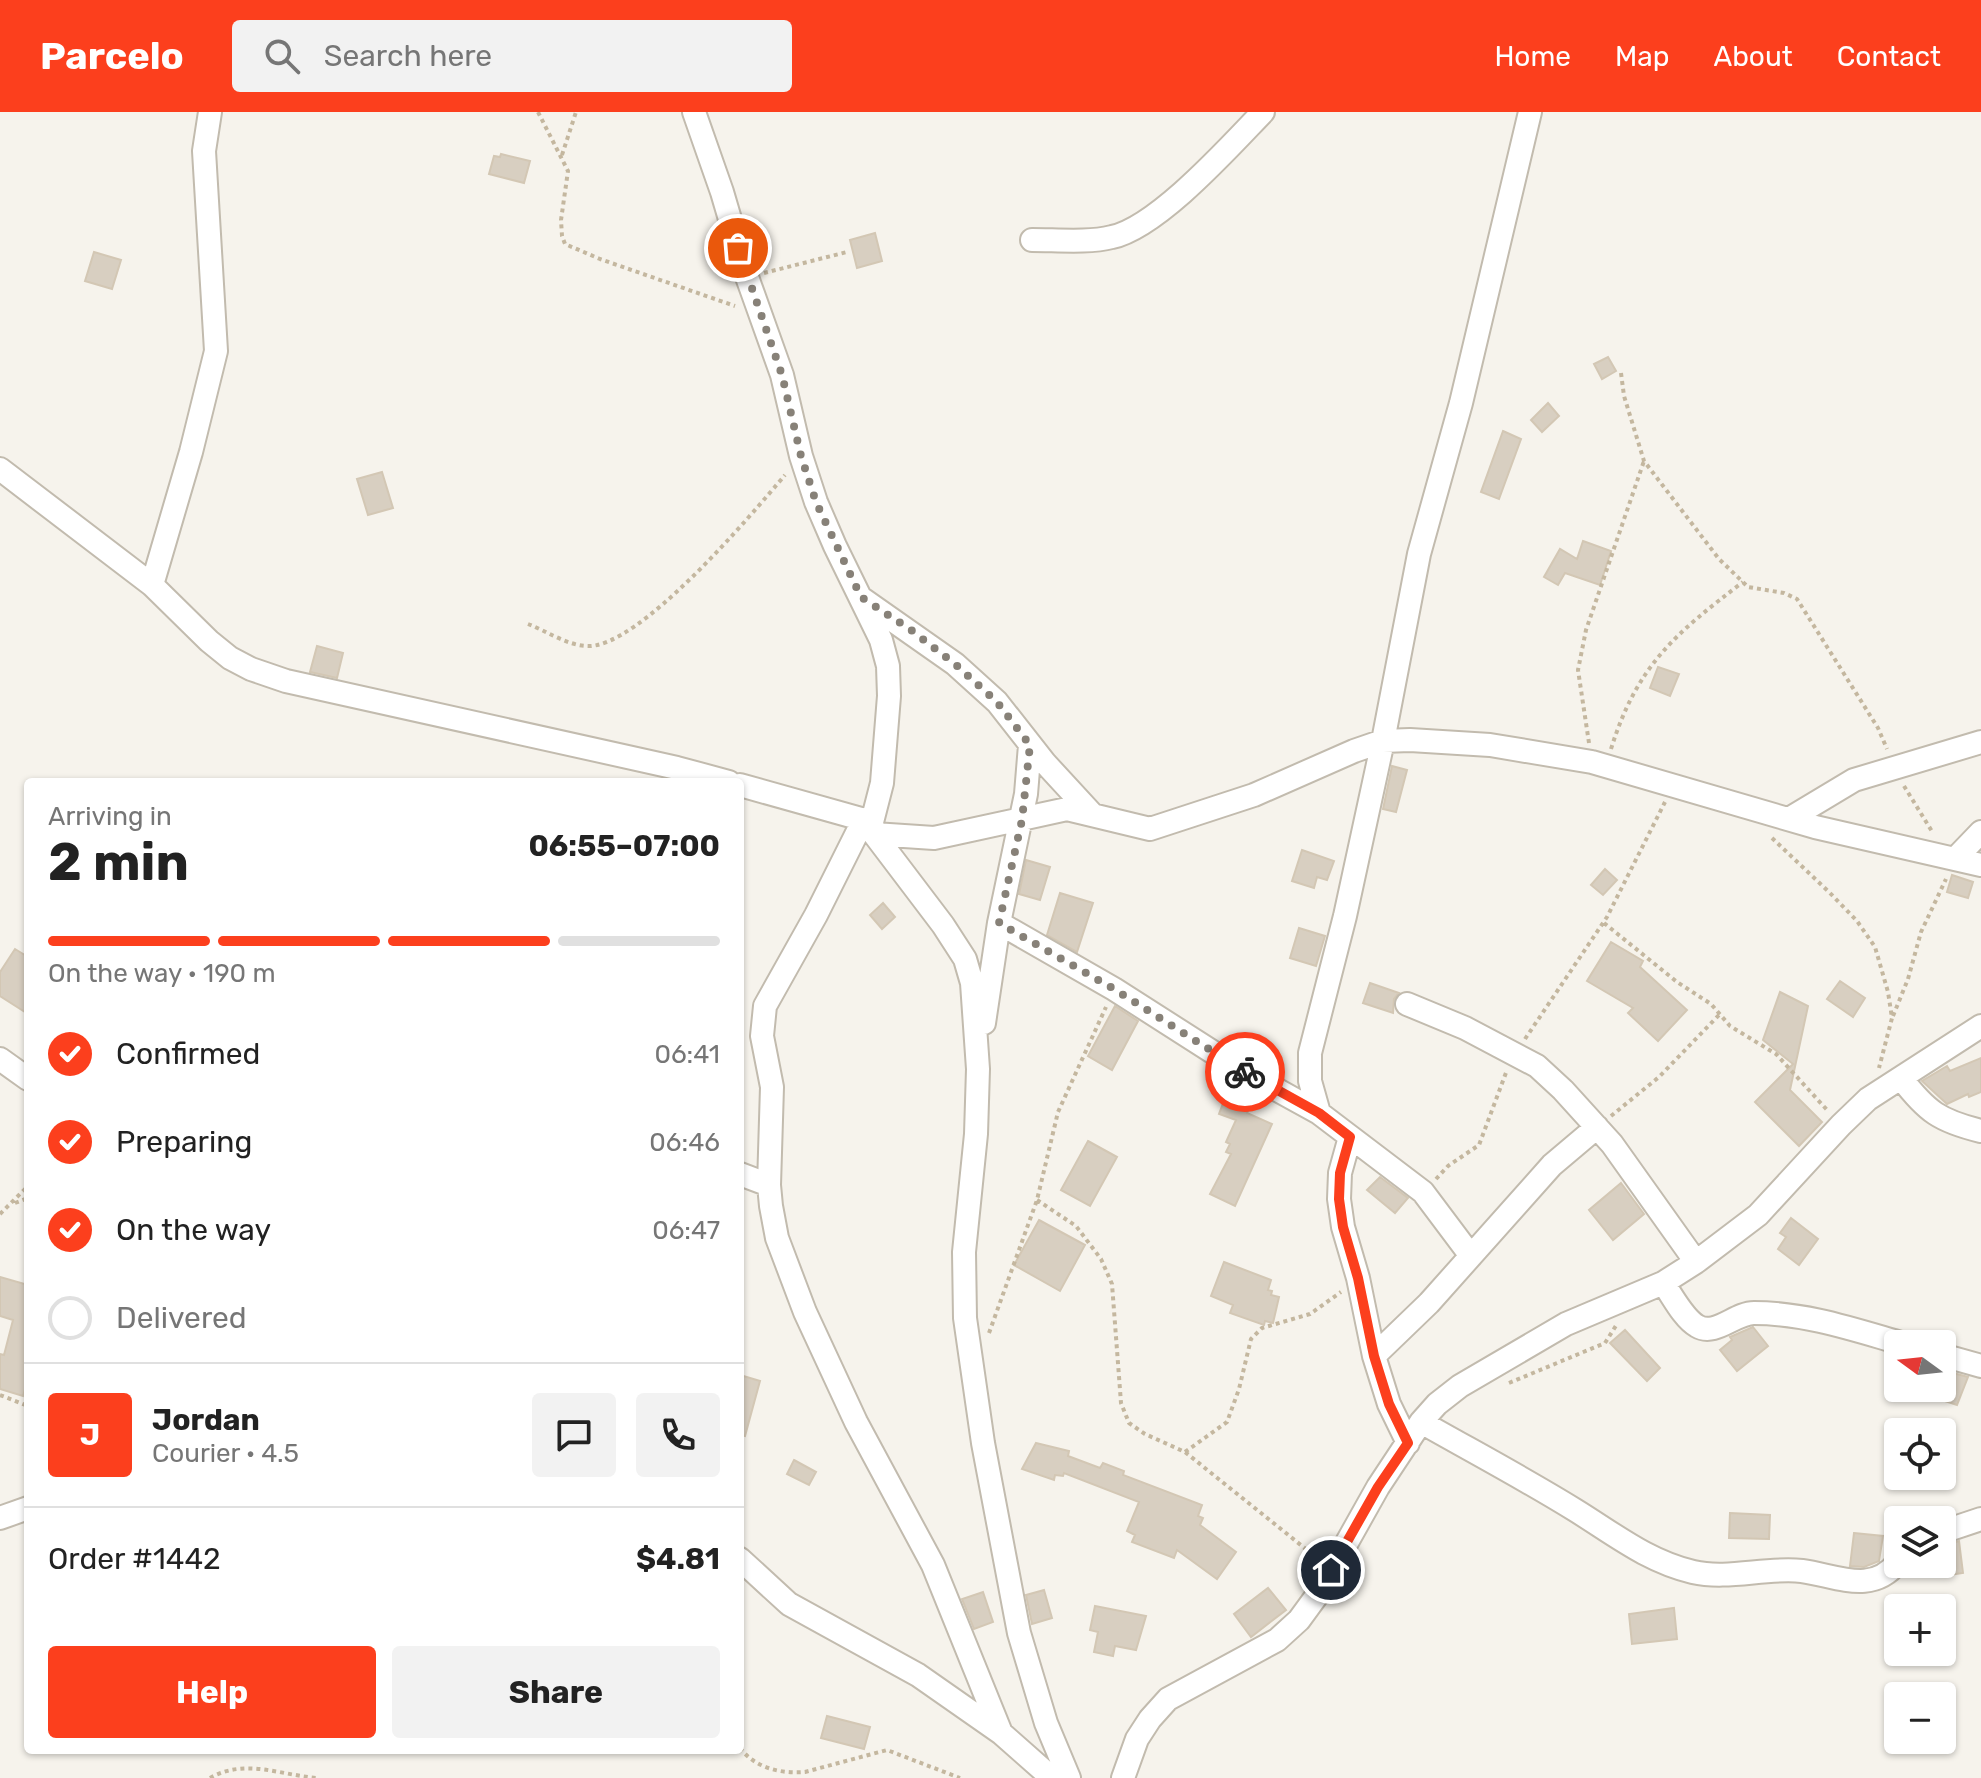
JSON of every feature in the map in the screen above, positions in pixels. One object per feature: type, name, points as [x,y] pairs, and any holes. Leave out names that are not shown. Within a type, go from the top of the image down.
[{"type":"street","points":[[152,585],[191,452],[216,351],[204,151],[210,112]]},
{"type":"street","points":[[694,112],[782,375],[801,456],[816,502],[881,640],[888,666],[889,696],[882,783],[870,825],[765,1006],[762,1036],[772,1087],[769,1185],[777,1238],[805,1312],[856,1422],[933,1565],[1001,1733]]},
{"type":"street","points":[[1032,240],[1113,237],[1129,230],[1165,207],[1263,112]]},
{"type":"street","points":[[1319,1113],[1310,1081],[1310,1053],[1345,916],[1419,554],[1465,388],[1530,112]]},
{"type":"street","points":[[0,469],[152,585],[230,658],[251,669],[286,681],[714,778]]},
{"type":"street","points":[[861,597],[911,630],[997,702],[1030,745],[1092,814]]},
{"type":"street","points":[[744,786],[870,825],[934,838],[1067,809],[1144,828],[1157,827],[1254,795],[1383,741],[1490,745],[1599,764],[1789,819],[1981,865]]},
{"type":"street","points":[[1789,819],[1854,780],[1981,742]]},
{"type":"street","points":[[978,1069],[999,923],[1022,820],[1030,745]]},
{"type":"street","points":[[870,825],[965,959],[972,983],[978,1069],[976,1134],[964,1252],[965,1318],[983,1443],[1019,1633],[1046,1723],[1069,1778]]},
{"type":"street","points":[[1951,858],[1981,832]]},
{"type":"street","points":[[999,923],[1114,989],[1236,1067],[1319,1113],[1423,1192],[1471,1256]]},
{"type":"street","points":[[1407,1004],[1465,1028],[1537,1066],[1597,1127],[1696,1262]]},
{"type":"street","points":[[1123,1778],[1137,1739],[1168,1699],[1277,1640],[1299,1620],[1378,1487],[1421,1422],[1437,1404],[1460,1386],[1535,1341],[1590,1312],[1663,1283],[1696,1262],[1758,1215],[1868,1099],[1981,1026]]},
{"type":"street","points":[[0,1059],[24,1076]]},
{"type":"street","points":[[1901,1078],[1933,1115],[1981,1131]]},
{"type":"street","points":[[1374,1356],[1429,1303],[1552,1165],[1597,1127]]},
{"type":"street","points":[[1350,1137],[1340,1173],[1339,1199],[1343,1227],[1358,1278],[1374,1356],[1389,1404],[1408,1443]]},
{"type":"street","points":[[744,1176],[769,1185]]},
{"type":"street","points":[[1663,1283],[1690,1320],[1702,1328],[1716,1328],[1743,1314],[1766,1314],[1826,1321],[1884,1338]]},
{"type":"street","points":[[1956,1359],[1981,1366]]},
{"type":"street","points":[[1421,1422],[1574,1509],[1635,1550],[1659,1562],[1710,1575],[1800,1571],[1867,1582],[1884,1577]]},
{"type":"street","points":[[0,1518],[24,1509]]},
{"type":"street","points":[[1956,1527],[1981,1519]]},
{"type":"street","points":[[744,1563],[789,1604],[918,1675],[1001,1733],[1052,1778]]},
{"type":"path","points":[[538,112],[568,171],[561,220],[565,244],[576,251],[760,314]]},
{"type":"path","points":[[562,155],[576,112]]},
{"type":"path","points":[[747,277],[847,252]]},
{"type":"path","points":[[1621,373],[1624,396],[1644,461],[1719,559],[1748,587],[1784,593],[1797,599],[1878,728],[1907,793],[1951,858],[1921,932],[1868,1099]]},
{"type":"path","points":[[528,624],[584,646],[595,646],[621,635],[699,574],[801,456]]},
{"type":"path","points":[[1599,764],[1578,670],[1586,630],[1644,461]]},
{"type":"path","points":[[1599,764],[1647,669],[1693,621],[1743,582]]},
{"type":"path","points":[[1423,1192],[1448,1166],[1479,1145],[1499,1087],[1515,1053],[1604,923],[1673,787]]},
{"type":"path","points":[[1768,833],[1857,921],[1875,947],[1892,1018]]},
{"type":"path","points":[[1604,923],[1677,982],[1711,1004],[1730,1026],[1776,1054],[1841,1125]]},
{"type":"path","points":[[973,1377],[1037,1200],[1058,1112],[1114,989]]},
{"type":"path","points":[[1597,1127],[1659,1077],[1720,1014]]},
{"type":"path","points":[[0,1214],[24,1190]]},
{"type":"path","points":[[11,1204],[24,1199]]},
{"type":"path","points":[[1037,1200],[1076,1226],[1101,1259],[1112,1284],[1121,1403],[1129,1423],[1145,1434],[1185,1452],[1331,1570]]},
{"type":"path","points":[[1185,1452],[1227,1422],[1255,1333],[1310,1314],[1358,1278]]},
{"type":"path","points":[[0,1395],[24,1404]]},
{"type":"path","points":[[744,1754],[748,1759],[769,1769],[791,1773],[887,1750],[960,1778]]},
{"type":"path","points":[[210,1778],[224,1770],[252,1767],[317,1778]]},
{"type":"building","points":[[501,154],[530,161],[524,183],[489,174],[494,156],[500,157]]},
{"type":"building","points":[[875,233],[882,261],[857,268],[850,240]]},
{"type":"building","points":[[94,252],[121,260],[112,289],[85,281]]},
{"type":"building","points":[[1608,357],[1616,371],[1602,379],[1594,364]]},
{"type":"building","points":[[1548,403],[1559,416],[1542,432],[1531,420]]},
{"type":"building","points":[[1503,431],[1521,439],[1499,499],[1481,492]]},
{"type":"building","points":[[382,472],[393,508],[368,515],[357,479]]},
{"type":"building","points":[[1583,541],[1611,551],[1600,585],[1565,573],[1558,585],[1544,577],[1560,549],[1577,559]]},
{"type":"building","points":[[317,646],[343,653],[337,678],[310,672]]},
{"type":"building","points":[[1658,667],[1679,674],[1670,696],[1650,688]]},
{"type":"building","points":[[1392,766],[1407,770],[1396,812],[1383,809]]},
{"type":"building","points":[[1302,850],[1334,861],[1327,880],[1317,877],[1314,888],[1292,881]]},
{"type":"building","points":[[1026,860],[1050,867],[1040,900],[1019,894]]},
{"type":"building","points":[[1605,869],[1617,880],[1603,895],[1591,885]]},
{"type":"building","points":[[1952,875],[1973,882],[1968,898],[1947,892]]},
{"type":"building","points":[[1060,893],[1093,903],[1077,952],[1047,935]]},
{"type":"building","points":[[883,903],[895,917],[882,929],[870,915]]},
{"type":"building","points":[[1299,928],[1325,936],[1316,966],[1290,958]]},
{"type":"building","points":[[1611,942],[1643,961],[1640,967],[1687,1010],[1658,1041],[1628,1013],[1633,1008],[1587,981]]},
{"type":"building","points":[[15,949],[24,955],[24,1011],[0,996],[0,972]]},
{"type":"building","points":[[1840,981],[1865,998],[1853,1017],[1827,999]]},
{"type":"building","points":[[1370,983],[1399,993],[1394,999],[1393,1013],[1363,1003]]},
{"type":"building","points":[[1780,992],[1808,1006],[1790,1090],[1822,1122],[1799,1146],[1755,1102],[1793,1064],[1763,1040]]},
{"type":"building","points":[[1115,1006],[1138,1021],[1112,1070],[1088,1056]]},
{"type":"building","points":[[1981,1058],[1981,1092],[1969,1097],[1968,1094],[1947,1104],[1922,1081],[1947,1066],[1950,1071]]},
{"type":"building","points":[[1230,1085],[1254,1094],[1247,1113],[1272,1124],[1235,1206],[1210,1194],[1231,1154],[1226,1152],[1230,1144],[1226,1142],[1236,1120],[1219,1114]]},
{"type":"building","points":[[1088,1141],[1117,1157],[1090,1206],[1061,1190]]},
{"type":"building","points":[[1380,1177],[1408,1198],[1395,1213],[1367,1190]]},
{"type":"building","points":[[1621,1183],[1644,1214],[1613,1240],[1589,1210]]},
{"type":"building","points":[[1791,1218],[1818,1239],[1799,1265],[1778,1249],[1786,1237],[1780,1233]]},
{"type":"building","points":[[1039,1220],[1085,1245],[1060,1291],[1014,1265]]},
{"type":"building","points":[[1224,1262],[1271,1280],[1268,1290],[1272,1291],[1271,1295],[1279,1297],[1273,1323],[1265,1321],[1264,1325],[1230,1313],[1233,1305],[1211,1296]]},
{"type":"building","points":[[0,1277],[24,1284],[23,1396],[0,1389],[0,1354],[4,1355],[13,1320],[0,1316]]},
{"type":"building","points":[[1753,1327],[1768,1346],[1737,1371],[1720,1350],[1732,1340],[1730,1337]]},
{"type":"building","points":[[1625,1330],[1660,1368],[1647,1381],[1610,1343]]},
{"type":"building","points":[[1956,1374],[1968,1377],[1957,1405],[1948,1402],[1956,1402]]},
{"type":"building","points":[[744,1376],[760,1381],[744,1436]]},
{"type":"building","points":[[1036,1443],[1069,1451],[1068,1456],[1100,1468],[1103,1463],[1124,1471],[1123,1475],[1202,1505],[1198,1516],[1203,1518],[1200,1525],[1236,1552],[1217,1579],[1177,1550],[1174,1558],[1132,1542],[1135,1535],[1127,1531],[1139,1502],[1064,1473],[1063,1476],[1055,1475],[1054,1480],[1022,1469]]},
{"type":"building","points":[[794,1460],[816,1472],[809,1485],[787,1474]]},
{"type":"building","points":[[1730,1513],[1770,1515],[1769,1539],[1729,1538]]},
{"type":"building","points":[[1854,1533],[1883,1536],[1879,1561],[1864,1567],[1850,1566]]},
{"type":"building","points":[[1959,1541],[1963,1573],[1956,1574],[1956,1542]]},
{"type":"building","points":[[1268,1588],[1286,1610],[1251,1637],[1234,1614]]},
{"type":"building","points":[[1044,1590],[1052,1618],[1032,1624],[1026,1595]]},
{"type":"building","points":[[983,1592],[993,1622],[974,1629],[962,1599]]},
{"type":"building","points":[[1095,1606],[1146,1616],[1136,1650],[1115,1646],[1113,1656],[1094,1652],[1098,1632],[1090,1630]]},
{"type":"building","points":[[1674,1608],[1677,1639],[1632,1644],[1629,1614]]},
{"type":"building","points":[[827,1716],[870,1727],[864,1749],[821,1738]]},
{"type":"way so far","points":[[738,248],[782,375],[801,456],[816,502],[861,597],[955,664],[997,702],[1030,745],[1022,820],[999,923],[1114,989],[1245,1072]]},
{"type":"route","points":[[1245,1072],[1319,1113],[1350,1137],[1340,1173],[1339,1199],[1343,1227],[1358,1278],[1374,1356],[1389,1404],[1408,1443],[1378,1487],[1331,1570]]}]
